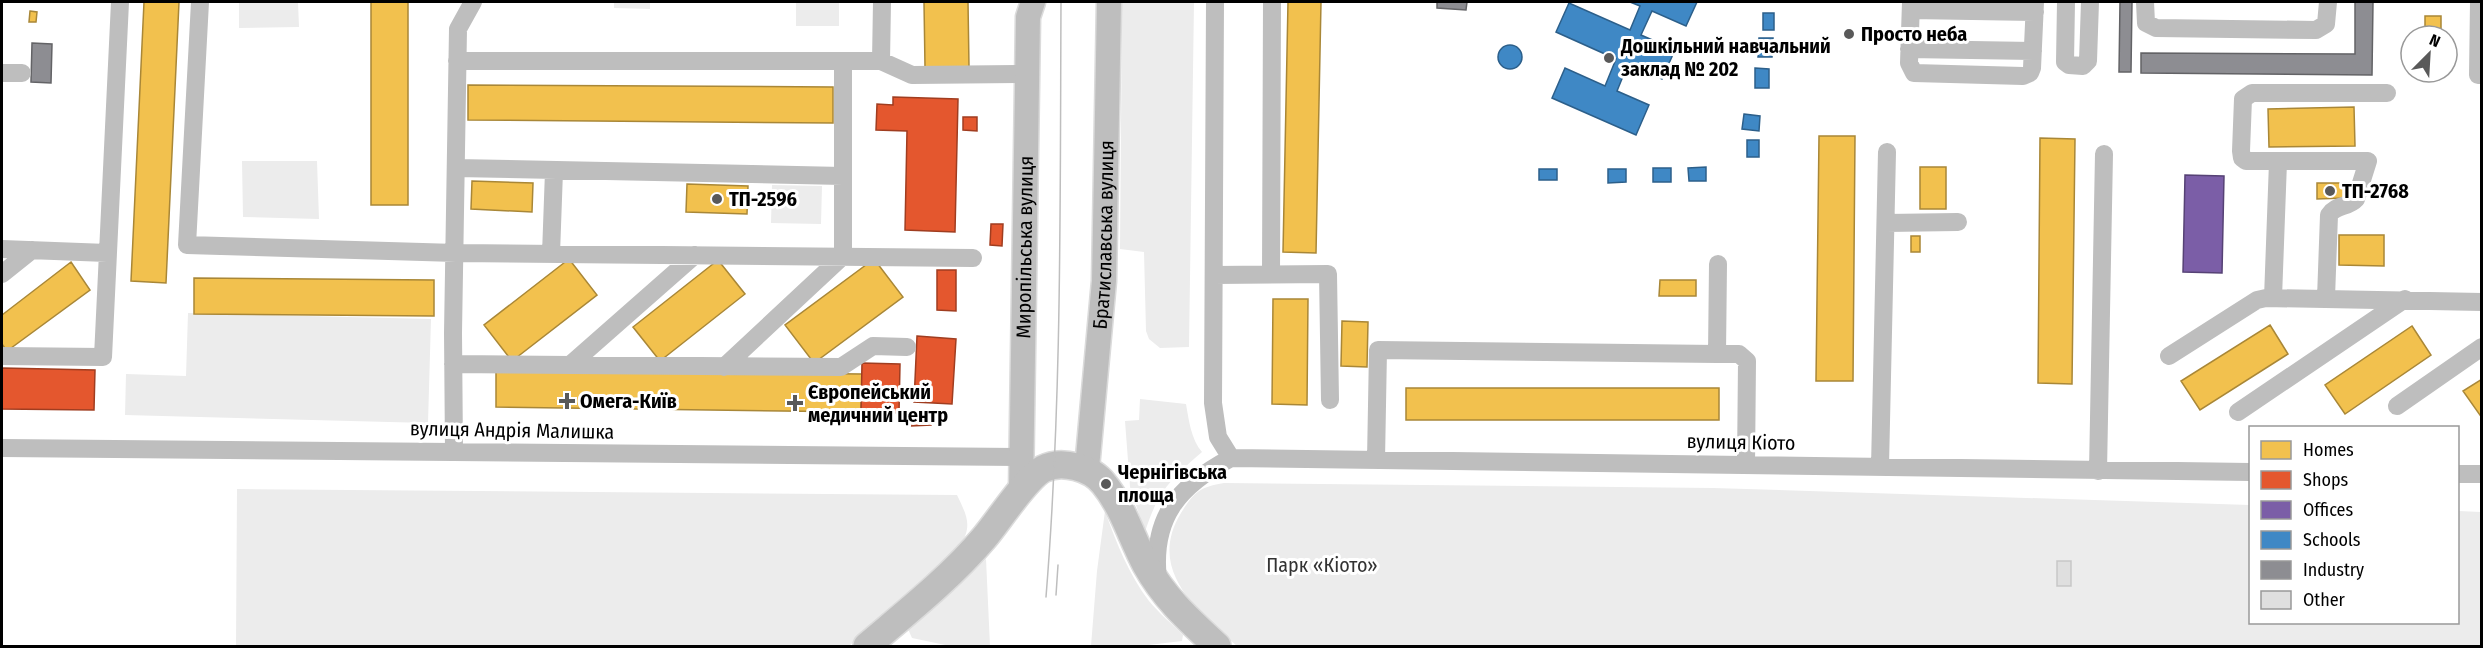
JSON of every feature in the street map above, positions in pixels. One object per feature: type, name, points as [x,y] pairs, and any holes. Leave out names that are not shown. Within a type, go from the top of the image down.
[{"type":"highway","points":[[867,646],[928,593],[983,540],[1021,490],[1042,470],[1055,466],[1086,468],[1103,483],[1115,500],[1131,536],[1158,585],[1173,606],[1217,646]]},
{"type":"main road","name":"Братиславська вулиця","points":[[1086,468],[1104,281],[1109,2]]},
{"type":"main road","name":"Миропільська вулиця","points":[[1021,490],[1030,7]]},
{"type":"street","points":[[2,356],[103,357],[120,2]]},
{"type":"street","points":[[200,2],[187,245],[552,254],[973,258]]},
{"type":"street","points":[[454,452],[457,2]]},
{"type":"street","points":[[458,29],[473,2]]},
{"type":"street","points":[[881,61],[882,2]]},
{"type":"street","points":[[1158,585],[1156,560],[1162,530],[1169,511],[1184,489],[1203,472],[1231,458],[1218,437],[1214,403],[1215,2]]},
{"type":"street","points":[[1271,274],[1272,2]]},
{"type":"street","points":[[2066,2],[2065,63],[2083,66],[2088,61],[2090,2]]},
{"type":"street","points":[[2145,2],[2146,23],[2156,28],[2316,30],[2326,24],[2328,2]]},
{"type":"street","points":[[2479,2],[2478,75],[2481,75]]},
{"type":"street","points":[[1911,6],[2035,7],[2030,74],[2011,76],[1920,75],[1914,73],[1910,68],[1909,49],[1911,6]]},
{"type":"street","points":[[1909,49],[2032,51]]},
{"type":"street","points":[[724,367],[843,256],[843,61]]},
{"type":"street","points":[[457,62],[881,61],[912,75],[1027,74]]},
{"type":"street","points":[[2,73],[22,73]]},
{"type":"street","points":[[2326,298],[2329,215],[2333,209],[2352,204],[2356,199],[2368,161],[2253,162],[2242,158],[2242,104],[2246,95],[2252,93],[2387,93]]},
{"type":"street","points":[[1880,467],[1887,152]]},
{"type":"street","points":[[2098,471],[2104,154]]},
{"type":"street","points":[[2273,298],[2278,162]]},
{"type":"street","points":[[456,168],[843,176]]},
{"type":"street","points":[[552,254],[554,171]]},
{"type":"street","points":[[1886,223],[1958,222]]},
{"type":"street","points":[[2,249],[107,253]]},
{"type":"street","points":[[2,274],[32,250]]},
{"type":"street","points":[[570,365],[695,255]]},
{"type":"street","points":[[1718,264],[1718,354]]},
{"type":"street","points":[[1215,274],[1328,274],[1330,400]]},
{"type":"street","points":[[2169,356],[2257,300],[2326,298],[2481,302]]},
{"type":"street","points":[[2238,412],[2405,299]]},
{"type":"street","points":[[453,364],[841,367],[873,346],[907,347]]},
{"type":"street","points":[[2397,406],[2481,346]]},
{"type":"street","points":[[1376,460],[1378,350],[1739,354],[1747,361],[1746,465]]},
{"type":"street","name":"вулиця Андрія Малишка","points":[[2,448],[1021,458]]},
{"type":"street","name":"вулиця Кіото","points":[[1231,458],[2249,472]]},
{"type":"street","points":[[2459,474],[2481,474]]},
{"type":"green space","points":[[239,2],[298,2],[299,27],[239,28]]},
{"type":"green space","points":[[614,2],[650,2],[650,9],[614,8]]},
{"type":"green space","points":[[796,2],[839,2],[839,26],[796,26]]},
{"type":"green space","points":[[1122,2],[1194,2],[1189,347],[1160,348],[1149,339],[1146,331],[1144,252],[1120,249]]},
{"type":"green space","points":[[242,161],[317,161],[319,219],[243,217]]},
{"type":"green space","points":[[772,185],[822,186],[821,224],[771,223]]},
{"type":"green space","points":[[188,313],[431,319],[428,423],[125,415],[126,374],[186,376]]},
{"type":"green space","points":[[1140,399],[1186,404],[1193,436],[1202,452],[1166,487],[1155,506],[1145,532],[1130,487],[1125,421],[1139,420]]},
{"type":"green space","name":"Парк «Кіото»","points":[[1224,483],[1713,488],[2249,505],[2249,624],[2459,624],[2459,511],[2481,512],[2481,646],[1237,646],[1193,604],[1181,588],[1173,571],[1170,553],[1172,534],[1181,513],[1190,500],[1209,486]]},
{"type":"green space","points":[[237,489],[957,495],[966,517],[967,529],[958,551],[849,646],[236,646]]},
{"type":"green space","points":[[1105,511],[1118,546],[1135,580],[1153,605],[1183,635],[1182,641],[1140,646],[1091,646]]},
{"type":"green space","points":[[986,559],[990,646],[950,646],[912,638],[908,629]]},
{"type":"building: Homes","points":[[144,2],[179,2],[166,283],[131,281]]},
{"type":"building: Homes","points":[[371,2],[408,2],[408,205],[371,205]]},
{"type":"building: Homes","points":[[924,2],[968,2],[969,67],[925,67]]},
{"type":"building: Homes","points":[[1288,2],[1321,2],[1316,253],[1283,252]]},
{"type":"building: Homes","points":[[30,11],[37,12],[36,22],[29,22]]},
{"type":"building: Homes","points":[[2425,16],[2441,16],[2441,24],[2425,24]]},
{"type":"building: Homes","points":[[468,85],[833,87],[833,123],[468,120]]},
{"type":"building: Homes","points":[[2354,107],[2355,146],[2269,147],[2268,109]]},
{"type":"building: Homes","points":[[1819,136],[1855,136],[1853,381],[1816,381]]},
{"type":"building: Homes","points":[[2040,138],[2075,139],[2072,384],[2038,383]]},
{"type":"building: Homes","points":[[1920,167],[1946,167],[1946,209],[1920,209]]},
{"type":"building: Homes","points":[[472,181],[533,183],[532,212],[471,209]]},
{"type":"building: Homes","name":"ТП-2768","points":[[2317,183],[2344,183],[2344,198],[2317,199]]},
{"type":"building: Homes","name":"ТП-2596","points":[[687,184],[748,186],[747,214],[686,212]]},
{"type":"building: Homes","points":[[2339,235],[2384,235],[2384,266],[2339,265]]},
{"type":"building: Homes","points":[[1911,236],[1920,236],[1920,252],[1911,252]]},
{"type":"building: Homes","points":[[569,259],[597,295],[512,361],[484,325]]},
{"type":"building: Homes","points":[[874,259],[903,297],[814,363],[785,325]]},
{"type":"building: Homes","points":[[718,260],[745,294],[660,361],[633,327]]},
{"type":"building: Homes","points":[[71,262],[90,290],[7,351],[2,344],[2,315]]},
{"type":"building: Homes","points":[[194,278],[434,280],[434,316],[194,314]]},
{"type":"building: Homes","points":[[1660,280],[1696,280],[1696,296],[1659,296]]},
{"type":"building: Homes","points":[[1273,299],[1308,299],[1307,405],[1272,404]]},
{"type":"building: Homes","points":[[1342,321],[1368,322],[1367,367],[1341,366]]},
{"type":"building: Homes","points":[[2270,325],[2288,354],[2200,410],[2181,381]]},
{"type":"building: Homes","points":[[2412,326],[2431,355],[2345,414],[2325,385]]},
{"type":"building: Homes","points":[[496,370],[862,374],[861,412],[496,407]]},
{"type":"building: Homes","points":[[2482,379],[2482,418],[2463,391]]},
{"type":"building: Homes","points":[[1406,388],[1719,388],[1719,420],[1406,420]]},
{"type":"building: Shops","points":[[893,97],[958,99],[955,232],[905,230],[907,131],[876,130],[877,104],[893,105]]},
{"type":"building: Shops","points":[[963,117],[977,117],[977,131],[963,130]]},
{"type":"building: Shops","points":[[991,224],[1003,224],[1002,246],[990,245]]},
{"type":"building: Shops","points":[[937,270],[956,270],[956,311],[937,310]]},
{"type":"building: Shops","points":[[917,336],[956,339],[952,404],[914,402]]},
{"type":"building: Shops","points":[[862,363],[900,364],[899,413],[861,412]]},
{"type":"building: Shops","points":[[2,368],[95,370],[94,410],[2,409]]},
{"type":"building: Shops","points":[[911,411],[930,411],[931,425],[911,426]]},
{"type":"building: Offices","points":[[2185,175],[2224,176],[2222,273],[2183,272]]},
{"type":"building: Schools","name":"Дошкільний навчальний заклад № 202","points":[[1630,2],[1697,2],[1686,26],[1652,11],[1641,35],[1675,50],[1662,79],[1628,64],[1617,91],[1649,105],[1636,135],[1552,98],[1565,68],[1605,86],[1616,59],[1556,32],[1569,3],[1630,30],[1640,6]]},
{"type":"building: Schools","points":[[1763,13],[1774,13],[1774,30],[1763,30]]},
{"type":"building: Schools","points":[[1759,38],[1773,38],[1772,57],[1758,57]]},
{"type":"building: Schools","points":[[1510,45],[1519,48],[1522,57],[1519,66],[1510,69],[1501,66],[1498,57],[1501,48]]},
{"type":"building: Schools","points":[[1755,68],[1769,69],[1769,88],[1755,88]]},
{"type":"building: Schools","points":[[1744,114],[1760,116],[1759,131],[1742,129]]},
{"type":"building: Schools","points":[[1747,140],[1759,140],[1759,157],[1747,157]]},
{"type":"building: Schools","points":[[1706,167],[1706,181],[1689,181],[1688,168]]},
{"type":"building: Schools","points":[[1653,168],[1671,168],[1671,182],[1653,182]]},
{"type":"building: Schools","points":[[1539,169],[1557,169],[1557,180],[1539,180]]},
{"type":"building: Schools","points":[[1608,169],[1626,169],[1626,182],[1608,183]]},
{"type":"building: Industry","points":[[1437,2],[1467,2],[1466,10],[1437,8]]},
{"type":"building: Industry","points":[[2120,2],[2132,2],[2131,72],[2119,72]]},
{"type":"building: Industry","points":[[2355,2],[2373,2],[2372,75],[2141,73],[2141,53],[2355,54]]},
{"type":"building: Industry","points":[[32,43],[52,44],[51,83],[31,82]]},
{"type":"building: Other","points":[[2057,561],[2071,561],[2071,586],[2057,586]]},
{"type":"tram line","points":[[1046,597],[1058,374],[1061,2]]},
{"type":"tram line","points":[[1056,595],[1058,565]]},
{"type":"place","name":"Просто неба","points":[[1849,34]]},
{"type":"place","name":"Дошкільний навчальний заклад № 202","points":[[1609,58]]},
{"type":"place","name":"ТП-2768","points":[[2330,191]]},
{"type":"place","name":"ТП-2596","points":[[717,199]]},
{"type":"place","name":"Омега-Київ","points":[[567,401]]},
{"type":"place","name":"Європейський медичний центр","points":[[795,403]]},
{"type":"place","name":"Чернігівська площа","points":[[1106,484]]}]
